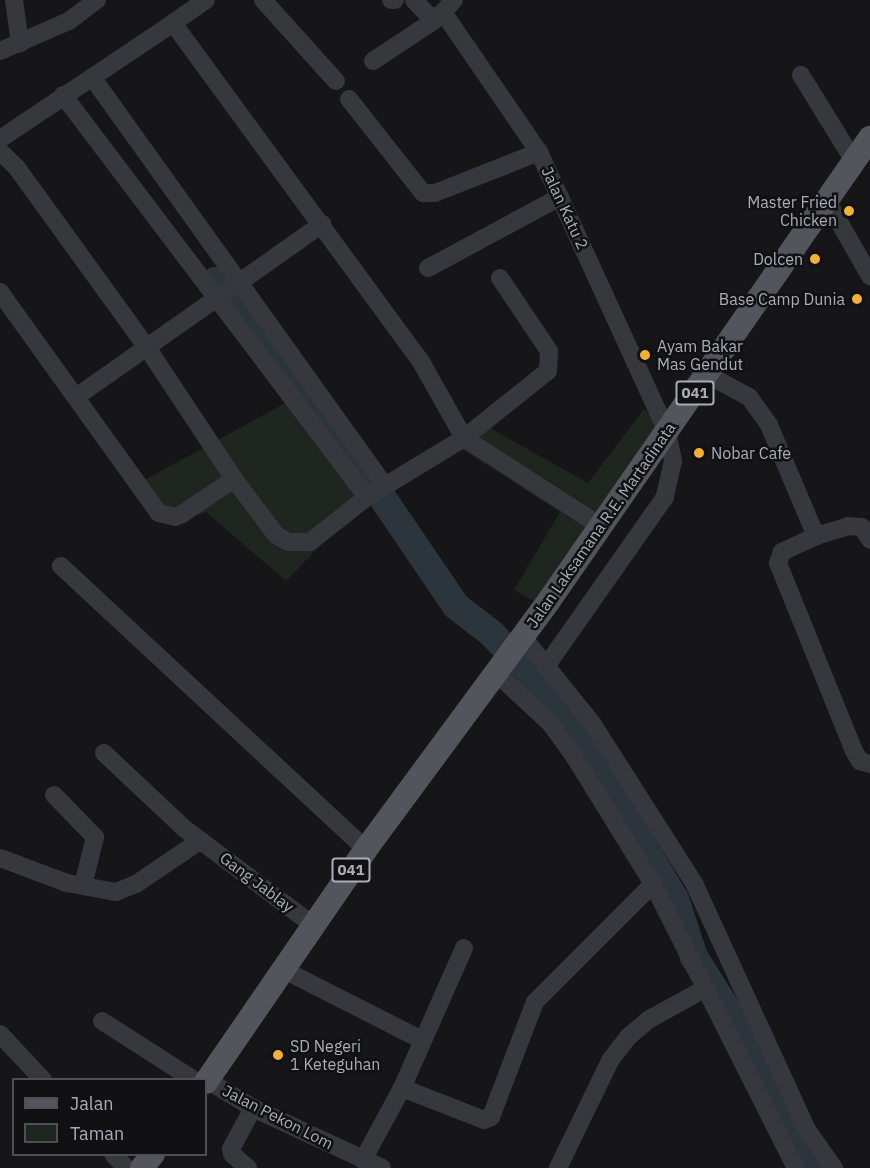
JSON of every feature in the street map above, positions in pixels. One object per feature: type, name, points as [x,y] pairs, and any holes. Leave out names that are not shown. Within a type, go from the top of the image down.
[{"type":"main road","name":"Jalan Laksamana R.E. Martadinata","points":[[508,654],[708,375],[826,199],[864,149]]},
{"type":"main road","name":"041","points":[[204,1078],[284,970],[366,849],[508,654]]},
{"type":"street","points":[[14,0],[20,44]]},
{"type":"street","points":[[0,51],[69,21],[97,0]]},
{"type":"street","points":[[0,139],[206,0]]},
{"type":"street","points":[[263,0],[336,81]]},
{"type":"street","points":[[414,0],[429,17],[449,7]]},
{"type":"street","points":[[373,61],[449,7]]},
{"type":"street","name":"Jalan Katu 2","points":[[449,7],[539,152],[667,432],[673,461],[665,497],[547,665]]},
{"type":"street","points":[[173,22],[420,360],[464,438],[599,525]]},
{"type":"street","points":[[801,75],[864,149]]},
{"type":"street","points":[[92,77],[227,288],[367,497]]},
{"type":"street","points":[[63,95],[227,288],[385,486]]},
{"type":"street","points":[[349,99],[419,191],[435,193],[539,152]]},
{"type":"street","points":[[0,151],[17,168],[146,346],[234,479],[276,535],[288,542],[310,542],[367,497],[464,438],[551,365],[549,351],[500,278]]},
{"type":"street","points":[[428,268],[560,197]]},
{"type":"street","points":[[826,199],[870,276]]},
{"type":"street","points":[[76,397],[227,288],[322,224]]},
{"type":"street","points":[[0,292],[137,484],[167,517],[182,514],[234,479]]},
{"type":"street","points":[[708,375],[749,397],[770,425],[816,537]]},
{"type":"street","points":[[870,540],[862,527],[848,526],[782,552],[778,563],[854,751],[860,761],[870,764]]},
{"type":"street","points":[[61,566],[366,849]]},
{"type":"street","points":[[508,654],[547,665],[592,723],[694,883],[807,1130],[834,1168]]},
{"type":"street","points":[[508,654],[653,884],[796,1168]]},
{"type":"street","name":"Gang Jablay","points":[[104,753],[201,840],[313,925]]},
{"type":"street","points":[[54,795],[95,837],[83,885]]},
{"type":"street","points":[[0,858],[83,885],[116,892],[136,884],[201,840]]},
{"type":"street","points":[[402,1088],[484,1120],[491,1117],[535,1002],[653,884]]},
{"type":"street","points":[[363,1160],[402,1088],[464,948]]},
{"type":"street","points":[[284,970],[422,1040]]},
{"type":"street","points":[[558,1168],[611,1059],[628,1037],[648,1020],[706,988]]},
{"type":"street","name":"Jalan Pekon Lom","points":[[102,1021],[197,1078]]},
{"type":"street","points":[[0,1034],[41,1078]]},
{"type":"street","name":"Jalan Pekon Lom","points":[[207,1084],[253,1108],[382,1168]]},
{"type":"street","points":[[248,1168],[232,1154],[231,1149],[253,1108]]},
{"type":"street","points":[[117,1156],[142,1163]]},
{"type":"green space","points":[[293,399],[367,497],[286,581],[206,512],[173,524],[139,483]]},
{"type":"green space","points":[[644,409],[662,426],[536,602],[514,590],[560,512],[462,449],[483,424],[588,483]]},
{"type":"waterway","points":[[215,281],[376,489]]},
{"type":"waterway","points":[[384,500],[456,606],[491,633],[577,723],[604,780],[675,899],[694,957],[766,1071],[803,1158],[811,1168]]},
{"type":"place","name":"Master Fried Chicken","points":[[849,211]]},
{"type":"place","name":"Dolcen","points":[[815,259]]},
{"type":"place","name":"Base Camp Dunia","points":[[857,299]]},
{"type":"place","name":"Ayam Bakar Mas Gendut","points":[[645,355]]},
{"type":"place","name":"Nobar Cafe","points":[[699,453]]},
{"type":"place","name":"SD Negeri 1 Keteguhan","points":[[278,1055]]}]
